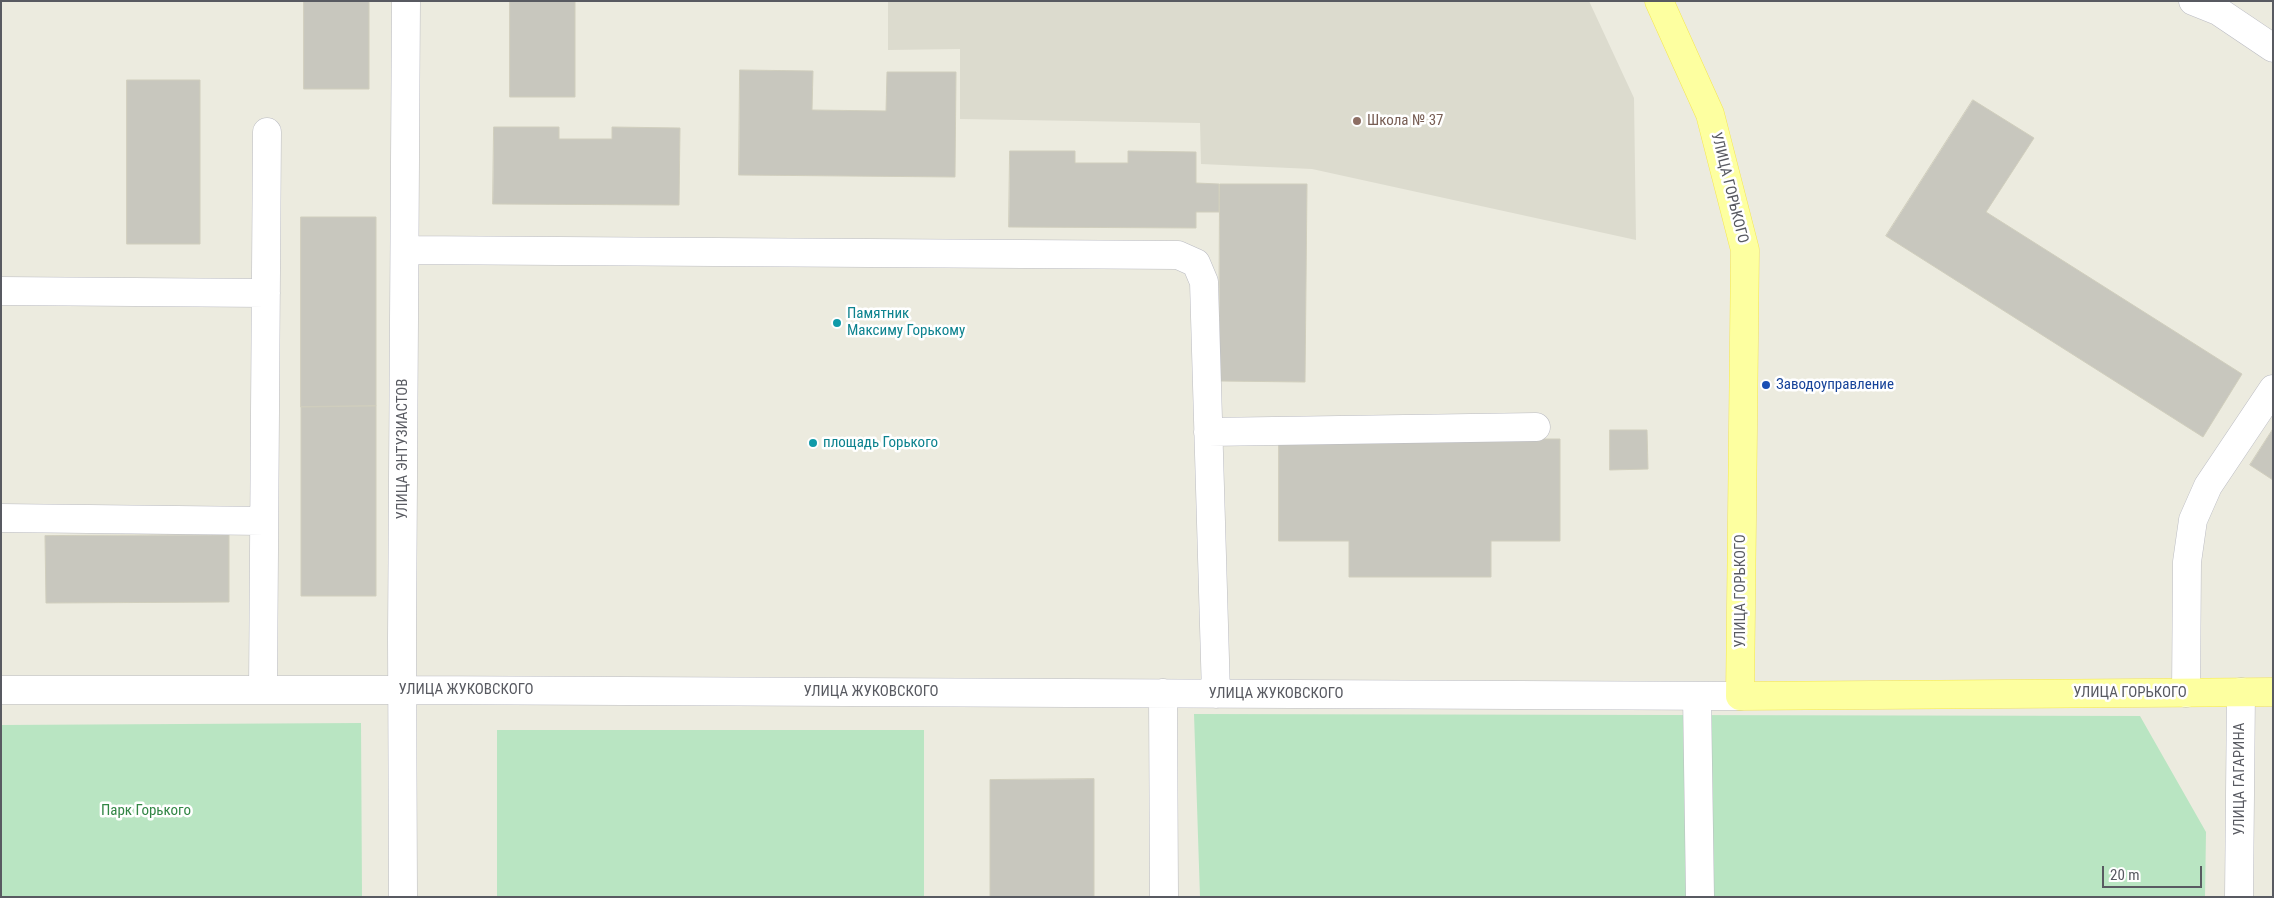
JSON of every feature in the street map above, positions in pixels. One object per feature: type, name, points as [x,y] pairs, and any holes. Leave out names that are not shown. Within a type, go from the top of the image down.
[{"type":"main road","name":"УЛИЦА ГОРЬКОГО","points":[[1659,1],[1710,114],[1745,250],[1740,696],[2241,692]]},
{"type":"main road","points":[[2241,692],[2273,692]]},
{"type":"street","name":"УЛИЦА ЭНТУЗИАСТОВ","points":[[403,897],[402,690],[406,1]]},
{"type":"street","points":[[2193,1],[2218,11],[2273,48]]},
{"type":"street","points":[[263,690],[267,132]]},
{"type":"street","points":[[405,250],[1178,255],[1196,263],[1204,282],[1216,694]]},
{"type":"street","points":[[1,291],[266,293]]},
{"type":"street","points":[[2186,693],[2187,562],[2193,520],[2208,486],[2273,389]]},
{"type":"street","points":[[1208,432],[1536,427]]},
{"type":"street","points":[[1,518],[264,521]]},
{"type":"street","name":"УЛИЦА ЖУКОВСКОГО","points":[[1,690],[1740,696]]},
{"type":"street","name":"УЛИЦА ГАГАРИНА","points":[[2239,897],[2241,692]]},
{"type":"street","points":[[1163,693],[1164,897]]},
{"type":"street","points":[[1697,696],[1700,897]]},
{"type":"shaded area","name":"Школа № 37","points":[[888,1],[1589,1],[1634,98],[1636,240],[1312,169],[1201,164],[1200,123],[960,119],[960,49],[888,50]]},
{"type":"green space","points":[[1194,714],[2140,716],[2206,832],[2205,897],[1200,897]]},
{"type":"green space","name":"Парк Горького","points":[[361,723],[362,897],[1,897],[1,725]]},
{"type":"green space","points":[[497,730],[924,730],[924,897],[497,897]]},
{"type":"building","points":[[304,1],[369,1],[369,89],[304,89]]},
{"type":"building","points":[[510,1],[575,1],[575,97],[510,97]]},
{"type":"building","points":[[740,70],[813,71],[812,110],[886,111],[887,72],[956,72],[955,177],[739,175]]},
{"type":"building","points":[[127,80],[200,80],[200,244],[127,244]]},
{"type":"building","points":[[1973,100],[2034,138],[1986,212],[2242,374],[2203,437],[1886,236]]},
{"type":"building","points":[[494,127],[559,127],[559,139],[612,139],[612,127],[680,128],[679,205],[493,204]]},
{"type":"building","points":[[1010,151],[1075,151],[1075,163],[1128,163],[1128,151],[1196,152],[1196,183],[1219,184],[1219,212],[1196,212],[1196,228],[1009,227]]},
{"type":"building","points":[[1220,184],[1307,184],[1305,382],[1219,381]]},
{"type":"building","points":[[301,217],[376,217],[376,406],[301,407]]},
{"type":"building","points":[[376,406],[376,596],[301,596],[301,407]]},
{"type":"building","points":[[2273,429],[2273,480],[2250,465]]},
{"type":"building","points":[[1610,430],[1647,430],[1648,469],[1610,470]]},
{"type":"building","points":[[1279,439],[1560,439],[1560,541],[1491,541],[1491,577],[1349,577],[1349,541],[1279,541]]},
{"type":"building","points":[[229,535],[229,602],[46,603],[45,536]]},
{"type":"building","points":[[1094,779],[1094,897],[990,897],[990,780]]},
{"type":"place","name":"Школа № 37","points":[[1357,121]]},
{"type":"place","name":"Памятник Максиму Горькому","points":[[837,323]]},
{"type":"place","name":"Заводоуправление","points":[[1766,385]]},
{"type":"place","name":"площадь Горького","points":[[813,443]]}]
